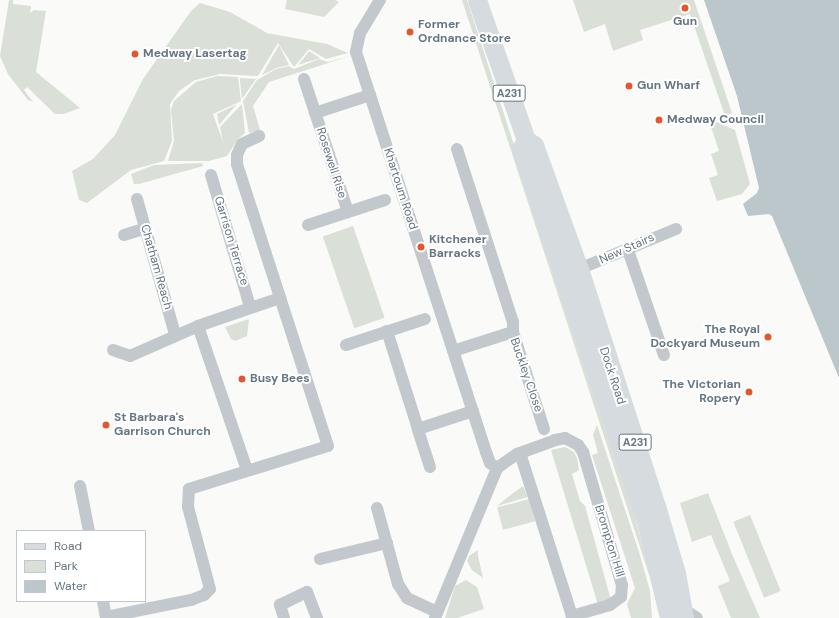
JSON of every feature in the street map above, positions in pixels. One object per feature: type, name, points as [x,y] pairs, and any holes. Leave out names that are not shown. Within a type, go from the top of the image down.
[{"type":"main road","name":"Dock Road","points":[[477,0],[526,140],[521,149],[550,211],[654,499],[676,573],[680,614]]},
{"type":"street","name":"Khartoum Road","points":[[380,0],[356,44],[357,54],[490,462],[497,468]]},
{"type":"street","name":"Rosewell Rise","points":[[304,79],[348,212]]},
{"type":"street","name":"Rosewell Rise","points":[[315,113],[370,95]]},
{"type":"street","points":[[103,602],[106,618],[191,600],[209,591],[210,583],[188,507],[187,495],[189,489],[200,484],[328,446],[236,161],[243,142],[259,136]]},
{"type":"street","points":[[457,149],[513,322],[513,332]]},
{"type":"street","name":"Garrison Terrace","points":[[211,175],[250,307]]},
{"type":"street","name":"Chatham Reach","points":[[137,199],[150,252],[157,264],[175,334]]},
{"type":"street","points":[[308,225],[385,200]]},
{"type":"street","points":[[124,235],[144,229]]},
{"type":"street","name":"New Stairs","points":[[571,271],[628,250],[676,229]]},
{"type":"street","points":[[628,250],[664,355]]},
{"type":"street","points":[[113,350],[130,356],[175,334],[250,307],[280,298]]},
{"type":"street","points":[[346,345],[425,319]]},
{"type":"street","points":[[198,326],[247,470]]},
{"type":"street","points":[[387,331],[430,467]]},
{"type":"street","name":"Buckley Close","points":[[453,351],[513,332],[544,429]]},
{"type":"street","points":[[418,429],[473,411]]},
{"type":"street","name":"Brompton Hill","points":[[497,468],[506,460],[520,453],[565,438],[578,445],[583,452],[623,591],[621,597],[610,605],[572,617],[520,453]]},
{"type":"street","points":[[377,508],[398,584],[407,598],[436,615],[497,468]]},
{"type":"street","points":[[80,486],[89,530]]},
{"type":"street","points":[[320,559],[387,543]]},
{"type":"street","points":[[284,618],[280,605],[307,592],[317,618]]},
{"type":"green space","points":[[9,0],[13,0],[13,4],[31,6],[30,13],[34,10],[46,11],[36,72],[80,108],[64,114],[55,114],[27,87],[24,90],[33,102],[28,100],[8,74],[0,56]]},
{"type":"green space","points":[[287,0],[335,0],[339,2],[324,17],[285,9]]},
{"type":"green space","points":[[462,0],[467,0],[559,284],[621,461],[654,590]]},
{"type":"green space","points":[[573,0],[694,0],[732,113],[725,116],[690,14],[640,30],[643,40],[613,51],[605,24],[584,32]]},
{"type":"green space","points":[[200,3],[230,12],[267,33],[327,44],[348,53],[326,59],[309,49],[294,67],[278,43],[258,76],[220,74],[195,80],[179,91],[170,104],[172,141],[164,161],[131,170],[87,203],[79,200],[72,171],[93,159],[115,135],[143,79],[191,11]]},
{"type":"green space","points":[[279,45],[289,65],[276,68],[262,75]]},
{"type":"green space","points":[[309,51],[320,58],[298,65],[304,58]]},
{"type":"green space","points":[[350,56],[269,82],[253,106],[260,130],[249,133],[243,101],[257,80],[276,69],[289,66],[294,69],[319,59],[328,62]]},
{"type":"green space","points":[[217,76],[238,77],[241,101],[213,114],[223,142],[220,127],[242,104],[245,133],[238,139],[227,156],[209,161],[168,161],[174,141],[171,110],[174,101],[196,82]]},
{"type":"green space","points":[[240,78],[256,79],[242,99],[240,81]]},
{"type":"green space","points":[[237,104],[219,125],[217,114]]},
{"type":"green space","points":[[708,118],[735,130],[750,184],[742,194],[717,201],[709,178],[718,175],[711,154],[719,151]]},
{"type":"green space","points":[[202,163],[203,166],[139,184],[134,184],[131,174],[154,165]]},
{"type":"green space","points":[[353,226],[385,318],[354,328],[323,236]]},
{"type":"green space","points":[[249,319],[247,336],[235,341],[231,339],[225,327]]},
{"type":"green space","points":[[597,425],[639,552],[650,591],[652,618],[631,618],[627,604],[635,588],[592,455],[598,453],[593,435]]},
{"type":"green space","points":[[565,447],[574,452],[577,458],[579,470],[572,474],[580,501],[585,506],[612,604],[599,608],[551,450]]},
{"type":"green space","points":[[523,486],[528,497],[497,506],[512,494]]},
{"type":"green space","points":[[708,493],[732,554],[760,618],[731,618],[718,586],[730,581],[711,535],[692,542],[680,503]]},
{"type":"green space","points":[[529,499],[535,521],[503,530],[497,508]]},
{"type":"green space","points":[[750,515],[781,591],[764,598],[733,522]]},
{"type":"green space","points":[[478,550],[483,578],[472,570],[467,561],[469,556]]},
{"type":"green space","points":[[466,580],[477,587],[484,609],[457,618],[445,618],[455,586]]},
{"type":"water","points":[[704,0],[839,0],[839,378],[772,216],[769,214],[748,216],[743,204],[757,193],[759,188],[737,96]]},
{"type":"place","name":"Gun","points":[[685,8]]},
{"type":"place","name":"Former Ordnance Store","points":[[410,32]]},
{"type":"place","name":"Medway Lasertag","points":[[135,54]]},
{"type":"place","name":"Gun Wharf","points":[[629,86]]},
{"type":"place","name":"Medway Council","points":[[659,120]]},
{"type":"place","name":"Kitchener Barracks","points":[[421,247]]},
{"type":"place","name":"The Royal Dockyard Museum","points":[[768,337]]},
{"type":"place","name":"Busy Bees","points":[[242,379]]},
{"type":"place","name":"The Victorian Ropery","points":[[749,392]]},
{"type":"place","name":"St Barbara's Garrison Church","points":[[106,425]]}]
